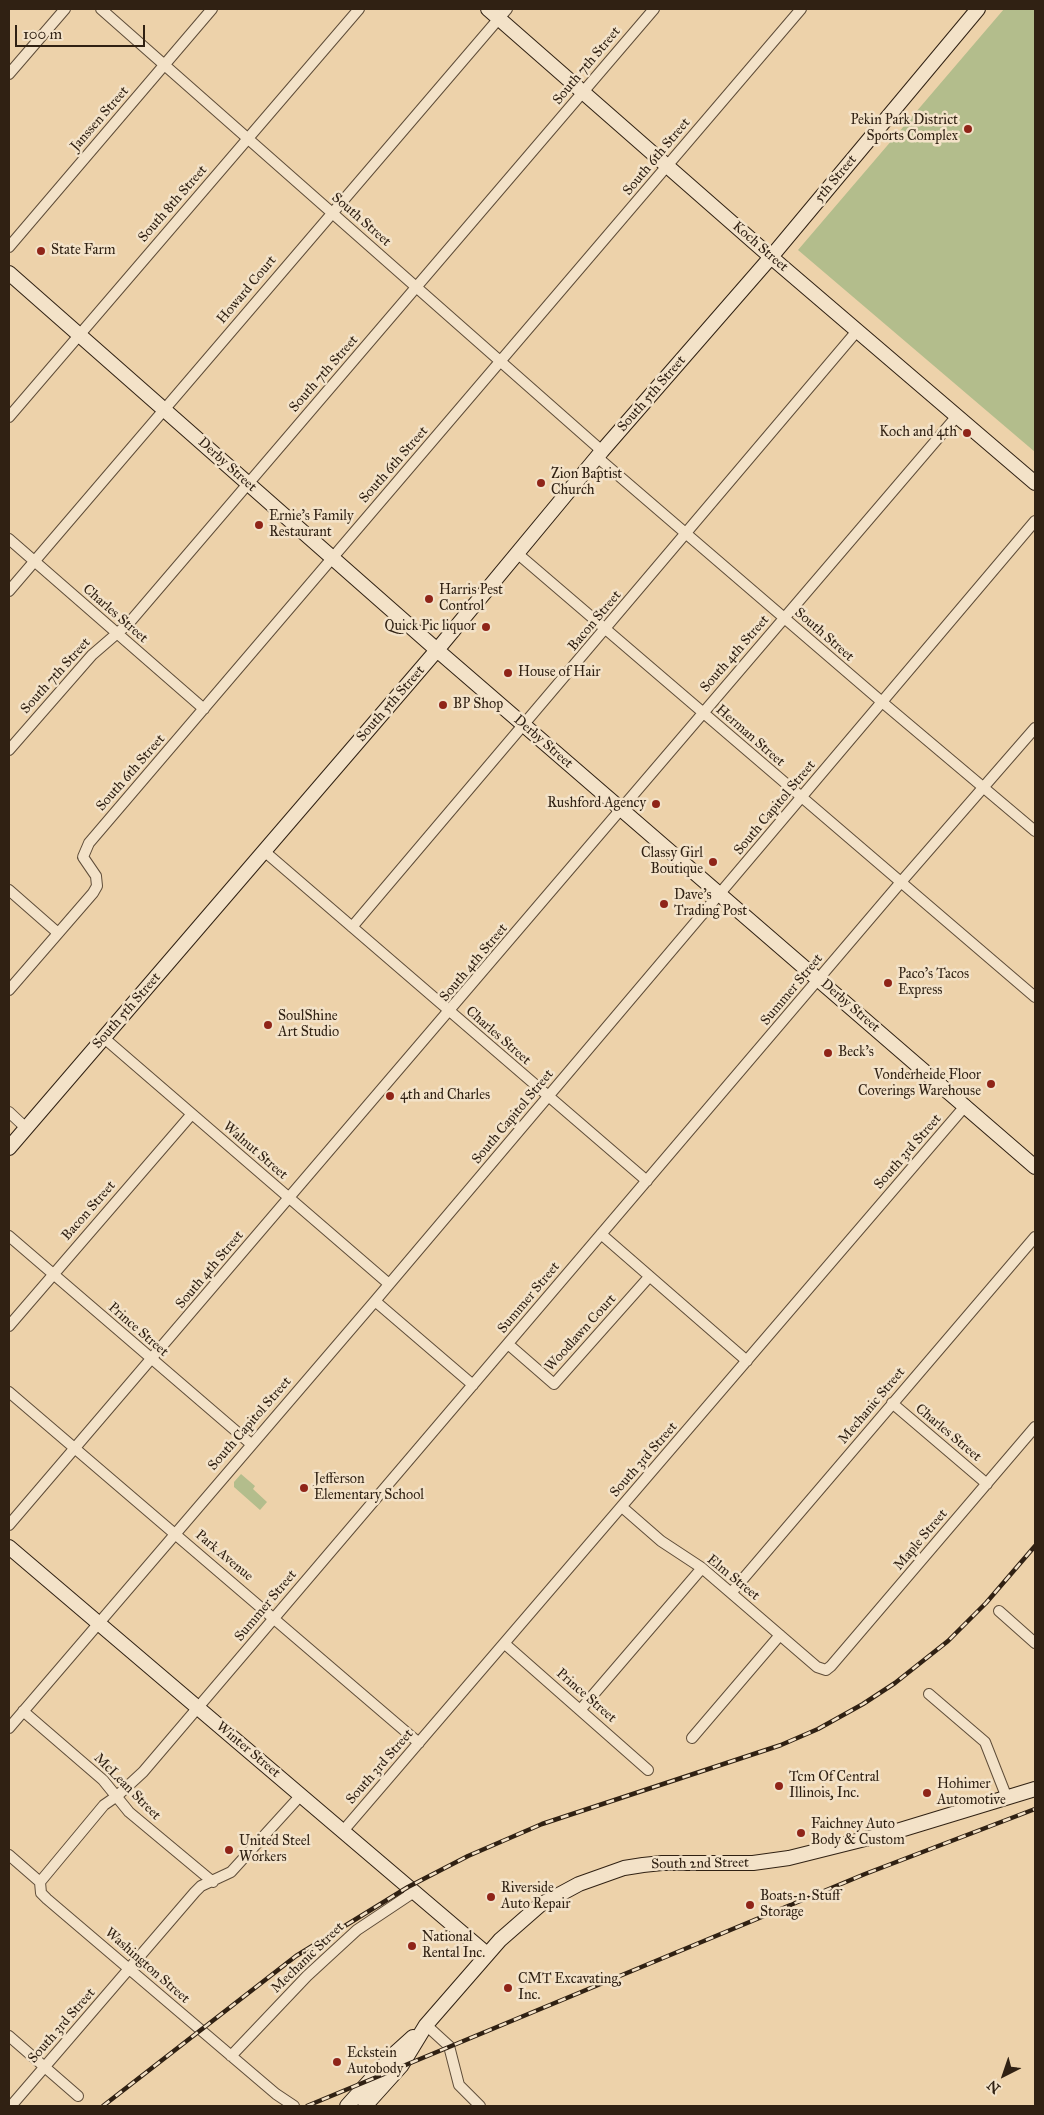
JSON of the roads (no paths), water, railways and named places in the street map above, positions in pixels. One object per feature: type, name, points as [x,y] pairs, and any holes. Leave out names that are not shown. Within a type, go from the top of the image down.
[{"type":"street","points":[[9,74],[65,9]]},
{"type":"street","name":"South Street","points":[[101,9],[501,362],[686,534],[1035,831]]},
{"type":"street","name":"Janssen Street","points":[[9,247],[212,9]]},
{"type":"street","name":"South 8th Street","points":[[9,417],[359,9]]},
{"type":"street","name":"Koch Street","points":[[488,9],[503,14],[583,92],[770,257],[1035,483]]},
{"type":"street","name":"South 7th Street","points":[[9,750],[83,664],[118,634],[654,9]]},
{"type":"street","name":"South 6th Street","points":[[9,990],[96,886],[96,876],[84,860],[84,849],[801,9]]},
{"type":"street","name":"5th Street","points":[[770,257],[978,9]]},
{"type":"street","name":"Howard Court","points":[[9,591],[331,212],[503,14]]},
{"type":"street","name":"South 5th Street","points":[[9,1148],[437,650],[600,454],[770,257]]},
{"type":"street","name":"Derby Street","points":[[9,273],[524,726],[1035,1167]]},
{"type":"street","name":"Bacon Street","points":[[352,927],[857,331]]},
{"type":"street","name":"South 4th Street","points":[[9,1525],[450,1012],[702,713],[957,416]]},
{"type":"street","name":"South Capitol Street","points":[[9,1728],[375,1301],[1035,521]]},
{"type":"street","name":"Charles Street","points":[[9,540],[204,709]]},
{"type":"street","name":"Herman Street","points":[[518,554],[801,798],[1035,996]]},
{"type":"street","name":"Summer Street","points":[[40,1882],[104,1805],[117,1796],[143,1772],[820,980],[901,882],[1035,728]]},
{"type":"street","name":"Charles Street","points":[[264,851],[647,1181]]},
{"type":"street","points":[[9,890],[58,933]]},
{"type":"street","name":"Walnut Street","points":[[104,1038],[389,1284]]},
{"type":"street","name":"South 3rd Street","points":[[343,1831],[966,1106]]},
{"type":"street","points":[[9,1112],[26,1128]]},
{"type":"street","name":"Bacon Street","points":[[9,1326],[191,1115]]},
{"type":"street","points":[[601,1234],[747,1361]]},
{"type":"street","name":"Prince Street","points":[[9,1236],[251,1444]]},
{"type":"street","name":"Mechanic Street","points":[[731,1593],[1035,1237]]},
{"type":"street","name":"Woodlawn Court","points":[[508,1344],[554,1384],[649,1277]]},
{"type":"street","points":[[375,1301],[473,1385]]},
{"type":"street","name":"Park Avenue","points":[[9,1392],[419,1743]]},
{"type":"street","name":"Charles Street","points":[[892,1403],[987,1484]]},
{"type":"street","name":"Maple Street","points":[[826,1670],[1035,1427]]},
{"type":"street","name":"Elm Street","points":[[622,1507],[661,1541],[702,1568],[817,1667],[826,1670]]},
{"type":"street","name":"Winter Street","points":[[9,1547],[487,1954]]},
{"type":"street","points":[[581,1709],[702,1568]]},
{"type":"street","points":[[999,1611],[1035,1643]]},
{"type":"street","points":[[692,1738],[780,1635]]},
{"type":"street","name":"Prince Street","points":[[505,1644],[648,1770]]},
{"type":"street","points":[[928,1694],[985,1742],[1007,1798]]},
{"type":"street","name":"McLean Street","points":[[24,1711],[103,1780],[129,1812],[213,1882]]},
{"type":"street","name":"South 2nd Street","points":[[366,2106],[400,2066],[426,2025],[487,1954],[515,1926],[543,1903],[579,1884],[624,1868],[662,1863],[753,1863],[789,1858],[897,1831],[1035,1789]]},
{"type":"street","name":"South 3rd Street","points":[[10,2106],[195,1892],[236,1868],[301,1795]]},
{"type":"street","name":"Washington Street","points":[[9,1855],[40,1882],[41,1893],[47,1899],[276,2094],[294,2106]]},
{"type":"street","name":"Mechanic Street","points":[[231,2056],[307,1976],[357,1930],[414,1892]]},
{"type":"street","points":[[346,2106],[392,2056],[426,2025],[449,2046],[459,2084],[480,2106]]},
{"type":"street","points":[[9,2036],[78,2096]]},
{"type":"street","name":"Washington Street","points":[[276,2094],[287,2106]]},
{"type":"railway","points":[[103,2106],[296,1956],[408,1887],[468,1856],[542,1824],[781,1745],[818,1729],[863,1704],[895,1683],[948,1641],[986,1603],[1035,1546]]},
{"type":"railway","points":[[307,2106],[865,1874],[1035,1809]]},
{"type":"place","name":"Pekin Park District Sports Complex","points":[[968,129]]},
{"type":"place","name":"State Farm","points":[[41,251]]},
{"type":"place","name":"Koch and 4th","points":[[967,433]]},
{"type":"place","name":"Zion Baptist Church","points":[[541,483]]},
{"type":"place","name":"Ernie's Family Restaurant","points":[[259,525]]},
{"type":"place","name":"Harris Pest Control","points":[[429,599]]},
{"type":"place","name":"Quick Pic liquor","points":[[486,627]]},
{"type":"place","name":"House of Hair","points":[[508,673]]},
{"type":"place","name":"BP Shop","points":[[443,705]]},
{"type":"place","name":"Rushford Agency","points":[[656,804]]},
{"type":"place","name":"Classy Girl Boutique","points":[[713,862]]},
{"type":"place","name":"Dave's Trading Post","points":[[664,904]]},
{"type":"place","name":"Paco's Tacos Express","points":[[888,983]]},
{"type":"place","name":"SoulShine Art Studio","points":[[268,1025]]},
{"type":"place","name":"Beck's","points":[[828,1053]]},
{"type":"place","name":"Vonderheide Floor Coverings Warehouse","points":[[991,1084]]},
{"type":"place","name":"4th and Charles","points":[[390,1096]]},
{"type":"place","name":"Jefferson Elementary School","points":[[304,1488]]},
{"type":"place","name":"Tcm Of Central Illinois, Inc.","points":[[779,1786]]},
{"type":"place","name":"Hohimer Automotive","points":[[927,1793]]},
{"type":"place","name":"Faichney Auto Body & Custom","points":[[801,1833]]},
{"type":"place","name":"United Steel Workers","points":[[229,1850]]},
{"type":"place","name":"Riverside Auto Repair","points":[[491,1897]]},
{"type":"place","name":"Boats-n-Stuff Storage","points":[[750,1905]]},
{"type":"place","name":"National Rental Inc.","points":[[412,1946]]},
{"type":"place","name":"CMT Excavating, Inc.","points":[[508,1988]]},
{"type":"place","name":"Eckstein Autobody","points":[[337,2062]]}]
